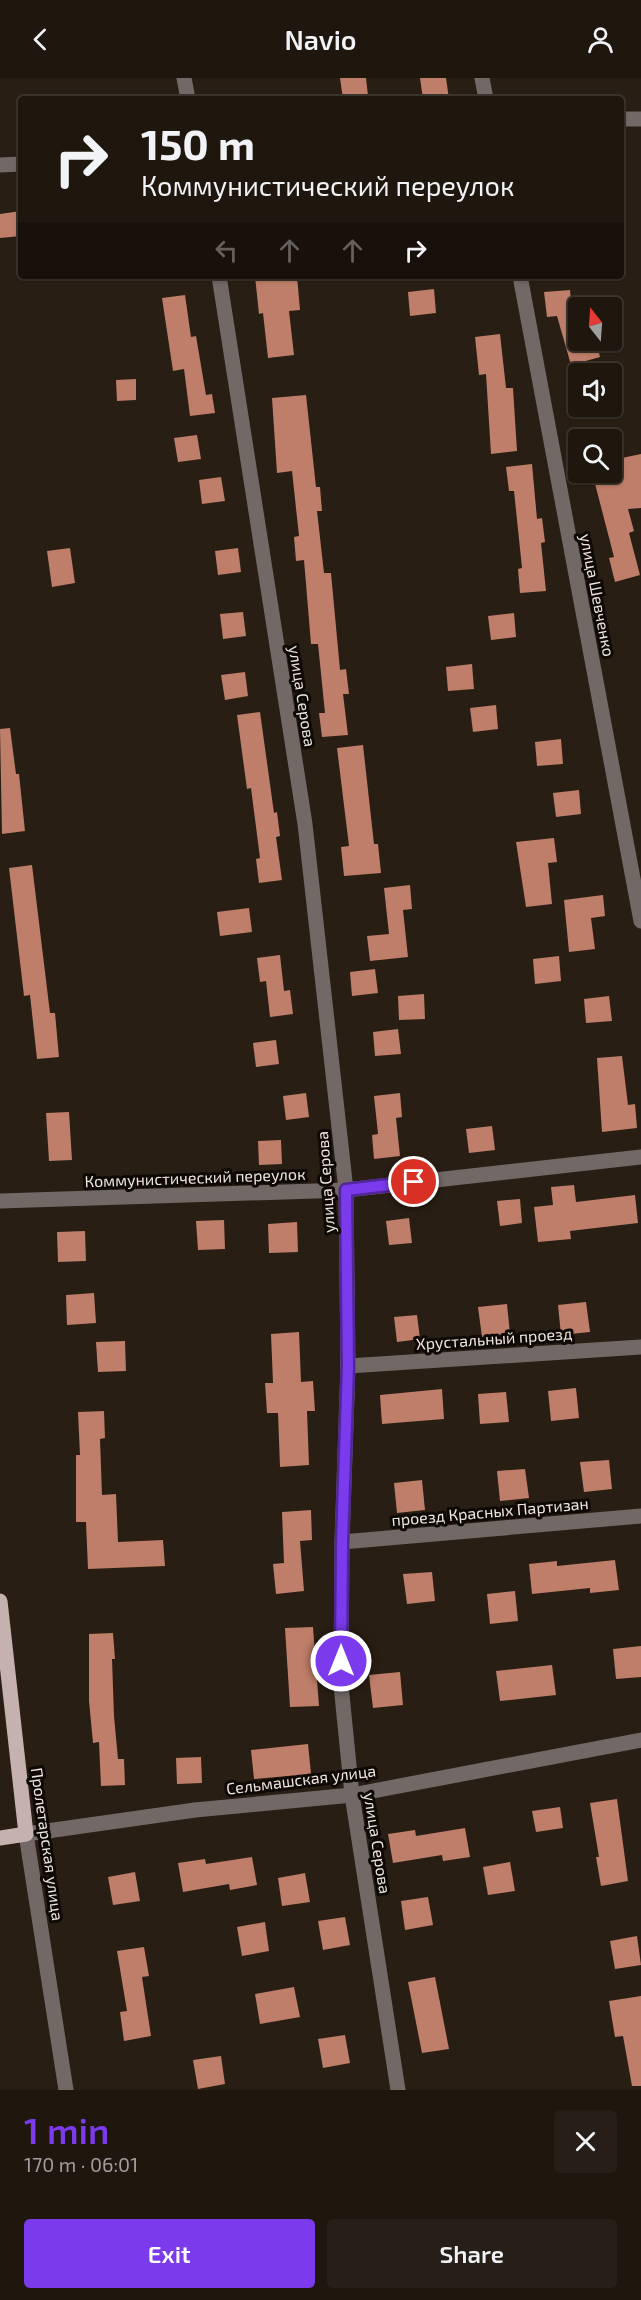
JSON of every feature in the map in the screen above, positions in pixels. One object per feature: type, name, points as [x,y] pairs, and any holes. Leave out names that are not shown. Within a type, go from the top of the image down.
[{"type":"main road","name":"Пролетарская улица","points":[[0,1601],[27,1834]]},
{"type":"main road","name":"Сельмашская улица","points":[[0,1838],[27,1834]]},
{"type":"street","points":[[184,78],[187,96]]},
{"type":"street","points":[[482,78],[485,96]]},
{"type":"street","points":[[624,119],[641,119]]},
{"type":"street","points":[[0,165],[18,164]]},
{"type":"street","name":"улица Серова","points":[[219,279],[305,824],[346,1190],[348,1366],[342,1542],[341,1684],[352,1795],[398,2090]]},
{"type":"street","name":"улица Шевченко","points":[[521,279],[641,921]]},
{"type":"street","name":"Коммунистический переулок","points":[[0,1201],[346,1190],[641,1157]]},
{"type":"street","name":"Хрустальный проезд","points":[[348,1366],[641,1347]]},
{"type":"street","name":"проезд Красных Партизан","points":[[342,1542],[641,1516]]},
{"type":"street","name":"Сельмашская улица","points":[[27,1834],[195,1810],[352,1795],[641,1740]]},
{"type":"street","name":"Пролетарская улица","points":[[27,1834],[66,2090]]},
{"type":"building","points":[[340,78],[366,78],[368,96],[343,96]]},
{"type":"building","points":[[420,78],[446,78],[449,96],[423,96]]},
{"type":"building","points":[[18,211],[18,236],[0,238],[0,214]]},
{"type":"building","points":[[255,279],[297,279],[300,310],[289,311],[294,355],[268,358],[263,313],[259,314]]},
{"type":"building","points":[[434,289],[436,313],[410,316],[408,292]]},
{"type":"building","points":[[570,290],[568,351],[599,351],[600,357],[570,363],[557,316],[547,317],[544,292]]},
{"type":"building","points":[[185,295],[191,337],[196,336],[206,395],[212,394],[215,413],[190,416],[184,369],[173,371],[162,298]]},
{"type":"building","points":[[500,334],[506,388],[513,388],[517,451],[491,454],[486,374],[479,375],[475,337]]},
{"type":"building","points":[[136,379],[136,400],[117,401],[116,380]]},
{"type":"building","points":[[306,395],[316,487],[320,487],[322,511],[317,511],[324,573],[331,573],[340,670],[346,669],[349,694],[343,694],[348,735],[322,737],[319,713],[325,713],[318,644],[311,644],[304,560],[296,561],[294,537],[299,536],[292,471],[277,473],[272,398]]},
{"type":"building","points":[[197,435],[201,459],[178,462],[174,438]]},
{"type":"building","points":[[641,454],[641,508],[628,509],[634,531],[629,533],[640,575],[615,582],[609,558],[614,557],[595,483],[622,483],[622,458]]},
{"type":"building","points":[[532,464],[537,519],[542,518],[545,542],[541,543],[546,591],[520,593],[518,569],[522,568],[514,491],[509,491],[506,467]]},
{"type":"building","points":[[221,477],[225,501],[202,504],[199,480]]},
{"type":"building","points":[[70,548],[75,583],[52,587],[47,551]]},
{"type":"building","points":[[238,548],[241,572],[218,575],[215,551]]},
{"type":"building","points":[[243,612],[246,636],[223,639],[220,614]]},
{"type":"building","points":[[514,613],[516,637],[491,640],[488,616]]},
{"type":"building","points":[[472,664],[474,689],[448,691],[446,667]]},
{"type":"building","points":[[245,672],[248,696],[225,700],[221,675]]},
{"type":"building","points":[[496,705],[498,729],[473,732],[470,708]]},
{"type":"building","points":[[260,712],[274,813],[277,812],[280,836],[276,837],[282,880],[259,883],[256,859],[260,858],[251,788],[247,789],[237,715]]},
{"type":"building","points":[[10,728],[16,774],[19,774],[25,831],[2,834],[0,729]]},
{"type":"building","points":[[561,739],[563,764],[537,766],[535,742]]},
{"type":"building","points":[[363,745],[374,844],[378,844],[381,873],[344,876],[341,847],[349,846],[337,748]]},
{"type":"building","points":[[579,790],[581,814],[556,817],[553,793]]},
{"type":"building","points":[[554,838],[557,862],[548,863],[552,904],[526,907],[516,842]]},
{"type":"building","points":[[32,865],[50,1013],[55,1013],[59,1057],[37,1059],[30,995],[24,996],[9,868]]},
{"type":"building","points":[[410,885],[412,909],[403,910],[408,957],[370,961],[367,936],[389,934],[384,888]]},
{"type":"building","points":[[603,895],[605,916],[591,918],[595,949],[569,952],[564,900]]},
{"type":"building","points":[[249,908],[252,932],[220,936],[217,912]]},
{"type":"building","points":[[280,955],[284,991],[290,990],[293,1014],[270,1017],[266,981],[260,982],[257,958]]},
{"type":"building","points":[[559,956],[561,981],[535,984],[533,959]]},
{"type":"building","points":[[375,969],[378,993],[352,996],[350,972]]},
{"type":"building","points":[[424,994],[425,1019],[399,1020],[398,996]]},
{"type":"building","points":[[609,996],[612,1021],[586,1023],[584,999]]},
{"type":"building","points":[[398,1029],[401,1054],[375,1056],[373,1032]]},
{"type":"building","points":[[276,1040],[279,1064],[256,1067],[253,1043]]},
{"type":"building","points":[[622,1056],[628,1105],[635,1104],[637,1128],[602,1132],[597,1058]]},
{"type":"building","points":[[306,1093],[309,1117],[286,1120],[283,1096]]},
{"type":"building","points":[[400,1093],[402,1117],[396,1118],[400,1156],[374,1159],[372,1135],[378,1134],[374,1096]]},
{"type":"building","points":[[69,1112],[72,1160],[49,1161],[46,1113]]},
{"type":"building","points":[[492,1126],[495,1150],[469,1153],[466,1129]]},
{"type":"building","points":[[281,1140],[282,1164],[259,1165],[258,1141]]},
{"type":"building","points":[[574,1185],[576,1202],[635,1195],[638,1223],[570,1231],[571,1239],[538,1242],[534,1207],[553,1205],[551,1187]]},
{"type":"building","points":[[520,1199],[522,1223],[500,1226],[497,1201]]},
{"type":"building","points":[[409,1218],[412,1243],[389,1245],[386,1221]]},
{"type":"building","points":[[224,1220],[225,1249],[198,1250],[196,1221]]},
{"type":"building","points":[[297,1222],[298,1252],[269,1253],[268,1224]]},
{"type":"building","points":[[85,1231],[86,1261],[58,1262],[57,1232]]},
{"type":"building","points":[[94,1293],[96,1323],[67,1325],[66,1295]]},
{"type":"building","points":[[586,1302],[590,1332],[561,1335],[558,1305]]},
{"type":"building","points":[[507,1304],[510,1334],[482,1337],[478,1307]]},
{"type":"building","points":[[417,1315],[420,1339],[397,1342],[394,1317]]},
{"type":"building","points":[[299,1332],[301,1382],[313,1381],[315,1411],[307,1411],[309,1465],[280,1467],[278,1413],[267,1413],[265,1383],[273,1383],[271,1334]]},
{"type":"building","points":[[125,1341],[126,1371],[98,1372],[96,1342]]},
{"type":"building","points":[[576,1388],[579,1418],[551,1421],[548,1391]]},
{"type":"building","points":[[442,1389],[444,1419],[382,1424],[380,1395]]},
{"type":"building","points":[[506,1392],[509,1422],[480,1424],[478,1394]]},
{"type":"building","points":[[104,1411],[105,1438],[100,1439],[102,1495],[116,1494],[118,1542],[163,1540],[165,1566],[88,1569],[86,1522],[76,1522],[76,1455],[80,1455],[78,1412]]},
{"type":"building","points":[[609,1460],[612,1489],[584,1492],[580,1462]]},
{"type":"building","points":[[525,1469],[529,1498],[500,1501],[497,1471]]},
{"type":"building","points":[[422,1480],[425,1510],[397,1513],[394,1483]]},
{"type":"building","points":[[311,1510],[312,1540],[300,1541],[304,1591],[276,1594],[273,1564],[284,1563],[282,1512]]},
{"type":"building","points":[[615,1560],[619,1590],[590,1593],[590,1588],[532,1594],[529,1564],[557,1561],[557,1566]]},
{"type":"building","points":[[432,1572],[435,1601],[407,1604],[403,1574]]},
{"type":"building","points":[[515,1591],[518,1621],[490,1624],[487,1594]]},
{"type":"building","points":[[313,1627],[319,1706],[290,1707],[285,1628]]},
{"type":"building","points":[[113,1633],[114,1716],[118,1759],[124,1759],[125,1785],[101,1786],[99,1742],[93,1743],[89,1701],[89,1634]]},
{"type":"building","points":[[641,1646],[641,1677],[616,1679],[613,1649]]},
{"type":"building","points":[[552,1665],[556,1695],[500,1701],[496,1671]]},
{"type":"building","points":[[400,1672],[403,1705],[373,1708],[369,1675]]},
{"type":"building","points":[[308,1744],[311,1774],[254,1779],[251,1750]]},
{"type":"building","points":[[201,1757],[202,1783],[177,1784],[176,1758]]},
{"type":"building","points":[[617,1799],[628,1881],[601,1886],[596,1857],[599,1857],[590,1803]]},
{"type":"building","points":[[560,1807],[563,1828],[536,1832],[532,1811]]},
{"type":"building","points":[[465,1828],[470,1857],[443,1861],[442,1855],[393,1863],[388,1834],[415,1830],[416,1836]]},
{"type":"building","points":[[252,1857],[257,1885],[230,1890],[229,1884],[183,1892],[178,1863],[205,1859],[206,1864]]},
{"type":"building","points":[[510,1862],[515,1891],[488,1895],[483,1867]]},
{"type":"building","points":[[135,1872],[140,1901],[113,1905],[108,1877]]},
{"type":"building","points":[[305,1873],[310,1902],[282,1906],[278,1878]]},
{"type":"building","points":[[428,1897],[433,1925],[405,1930],[401,1901]]},
{"type":"building","points":[[345,1917],[350,1945],[323,1950],[318,1921]]},
{"type":"building","points":[[265,1922],[269,1951],[242,1956],[237,1927]]},
{"type":"building","points":[[637,1936],[641,1965],[615,1969],[610,1941]]},
{"type":"building","points":[[144,1947],[149,1976],[142,1977],[151,2036],[124,2041],[120,2012],[127,2011],[117,1951]]},
{"type":"building","points":[[435,1977],[449,2049],[422,2053],[408,1982]]},
{"type":"building","points":[[294,1987],[300,2017],[260,2024],[255,1994]]},
{"type":"building","points":[[641,1996],[641,2086],[632,2086],[623,2036],[615,2037],[609,2001]]},
{"type":"building","points":[[345,2035],[350,2063],[323,2068],[318,2039]]},
{"type":"building","points":[[221,2056],[225,2084],[198,2089],[193,2060]]},
{"type":"route","points":[[341,1661],[342,1542],[348,1366],[346,1190],[414,1182]]}]
